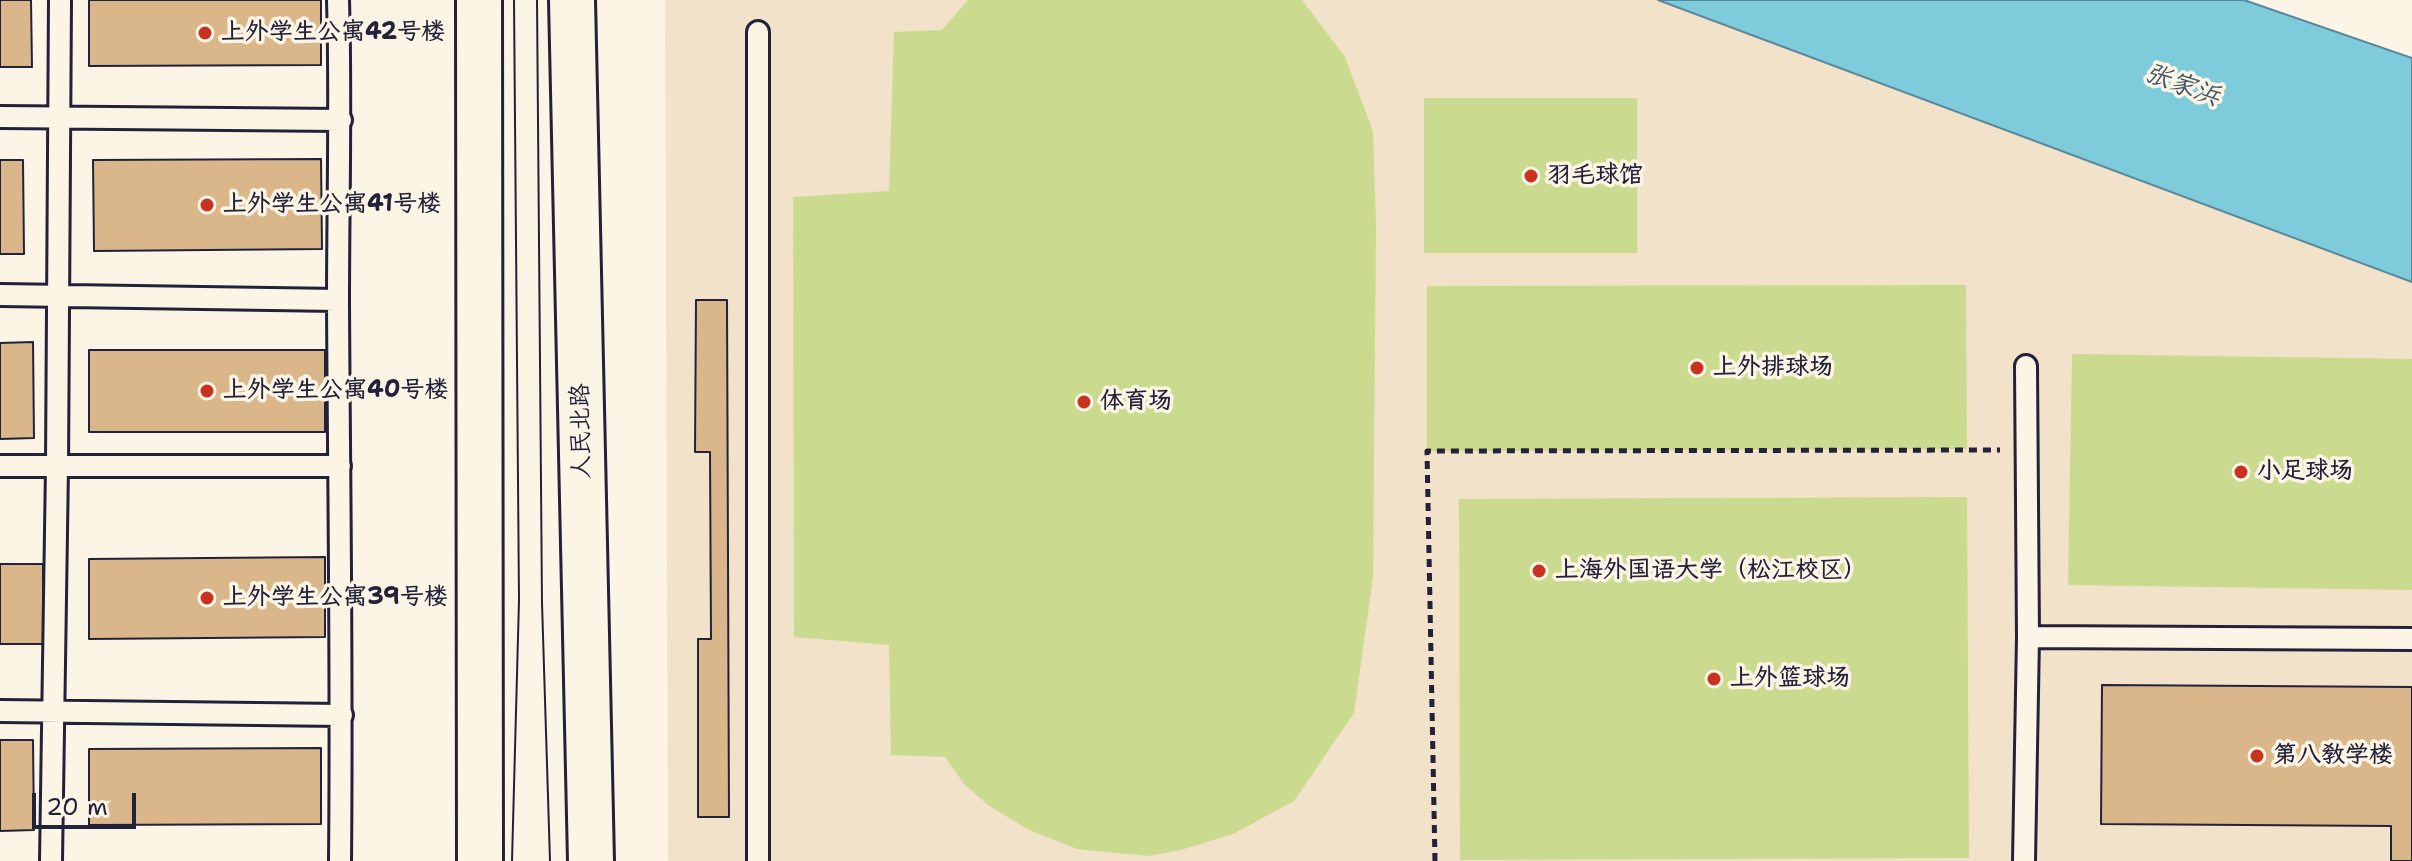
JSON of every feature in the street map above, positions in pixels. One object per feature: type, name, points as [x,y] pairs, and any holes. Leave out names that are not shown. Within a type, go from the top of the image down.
[{"type":"main road","points":[[479,0],[480,861]]},
{"type":"main road","name":"人民北路","points":[[572,0],[591,861]]},
{"type":"lane","points":[[51,861],[60,0]]},
{"type":"lane","points":[[338,0],[341,120],[338,300],[342,715],[340,861]]},
{"type":"lane","points":[[758,32],[758,861]]},
{"type":"lane","points":[[0,117],[341,120]]},
{"type":"lane","points":[[0,295],[338,300]]},
{"type":"lane","points":[[2024,861],[2028,637],[2026,366]]},
{"type":"lane","points":[[0,466],[340,466]]},
{"type":"lane","points":[[2028,637],[2412,639]]},
{"type":"lane","points":[[0,711],[342,715]]},
{"type":"path","points":[[1435,861],[1427,451],[2025,450]]},
{"type":"shaded area","name":"上海外国语大学（松江校区）","points":[[665,0],[1658,0],[2412,282],[2412,861],[668,861]]},
{"type":"green space","name":"体育场","points":[[968,0],[1302,0],[1345,57],[1373,131],[1376,226],[1373,577],[1354,713],[1294,801],[1233,834],[1181,850],[1148,856],[1077,849],[1029,830],[988,805],[965,785],[945,757],[891,755],[889,645],[794,637],[793,197],[889,191],[894,32],[942,30]]},
{"type":"green space","name":"羽毛球馆","points":[[1424,98],[1637,98],[1637,253],[1424,253]]},
{"type":"green space","name":"上外排球场","points":[[1966,285],[1967,449],[1427,451],[1427,286]]},
{"type":"green space","name":"小足球场","points":[[2072,354],[2412,359],[2412,590],[2068,585]]},
{"type":"green space","name":"上外篮球场","points":[[1967,497],[1969,858],[1460,860],[1459,499]]},
{"type":"water","name":"张家浜","points":[[1658,0],[2244,0],[2412,58],[2412,282]]},
{"type":"building","points":[[0,0],[31,0],[32,67],[0,67]]},
{"type":"building","name":"上外学生公寓42号楼","points":[[89,0],[321,0],[321,65],[89,66]]},
{"type":"building","name":"上外学生公寓41号楼","points":[[321,159],[322,249],[94,251],[93,160]]},
{"type":"building","points":[[0,160],[23,160],[24,254],[0,254]]},
{"type":"building","points":[[696,300],[727,300],[729,817],[698,817],[698,639],[711,639],[710,452],[695,452]]},
{"type":"building","points":[[33,342],[34,438],[0,439],[0,343]]},
{"type":"building","name":"上外学生公寓40号楼","points":[[89,350],[325,350],[325,432],[89,432]]},
{"type":"building","name":"上外学生公寓39号楼","points":[[325,557],[325,637],[89,639],[89,559]]},
{"type":"building","points":[[0,564],[43,564],[43,644],[0,644]]},
{"type":"building","name":"第八教学楼","points":[[2102,685],[2412,687],[2412,861],[2391,861],[2391,826],[2101,824]]},
{"type":"building","points":[[0,740],[33,740],[34,830],[0,831]]},
{"type":"building","points":[[321,748],[321,824],[89,825],[89,749]]},
{"type":"tram line","points":[[512,861],[519,600],[514,0]]},
{"type":"tram line","points":[[537,0],[542,603],[550,861]]},
{"type":"place","name":"上外学生公寓42号楼","points":[[205,33]]},
{"type":"place","name":"羽毛球馆","points":[[1531,176]]},
{"type":"place","name":"上外学生公寓41号楼","points":[[207,205]]},
{"type":"place","name":"上外排球场","points":[[1697,368]]},
{"type":"place","name":"上外学生公寓40号楼","points":[[207,391]]},
{"type":"place","name":"体育场","points":[[1084,402]]},
{"type":"place","name":"小足球场","points":[[2241,472]]},
{"type":"place","name":"上海外国语大学（松江校区）","points":[[1539,571]]},
{"type":"place","name":"上外学生公寓39号楼","points":[[207,598]]},
{"type":"place","name":"上外篮球场","points":[[1714,679]]},
{"type":"place","name":"第八教学楼","points":[[2257,756]]}]
